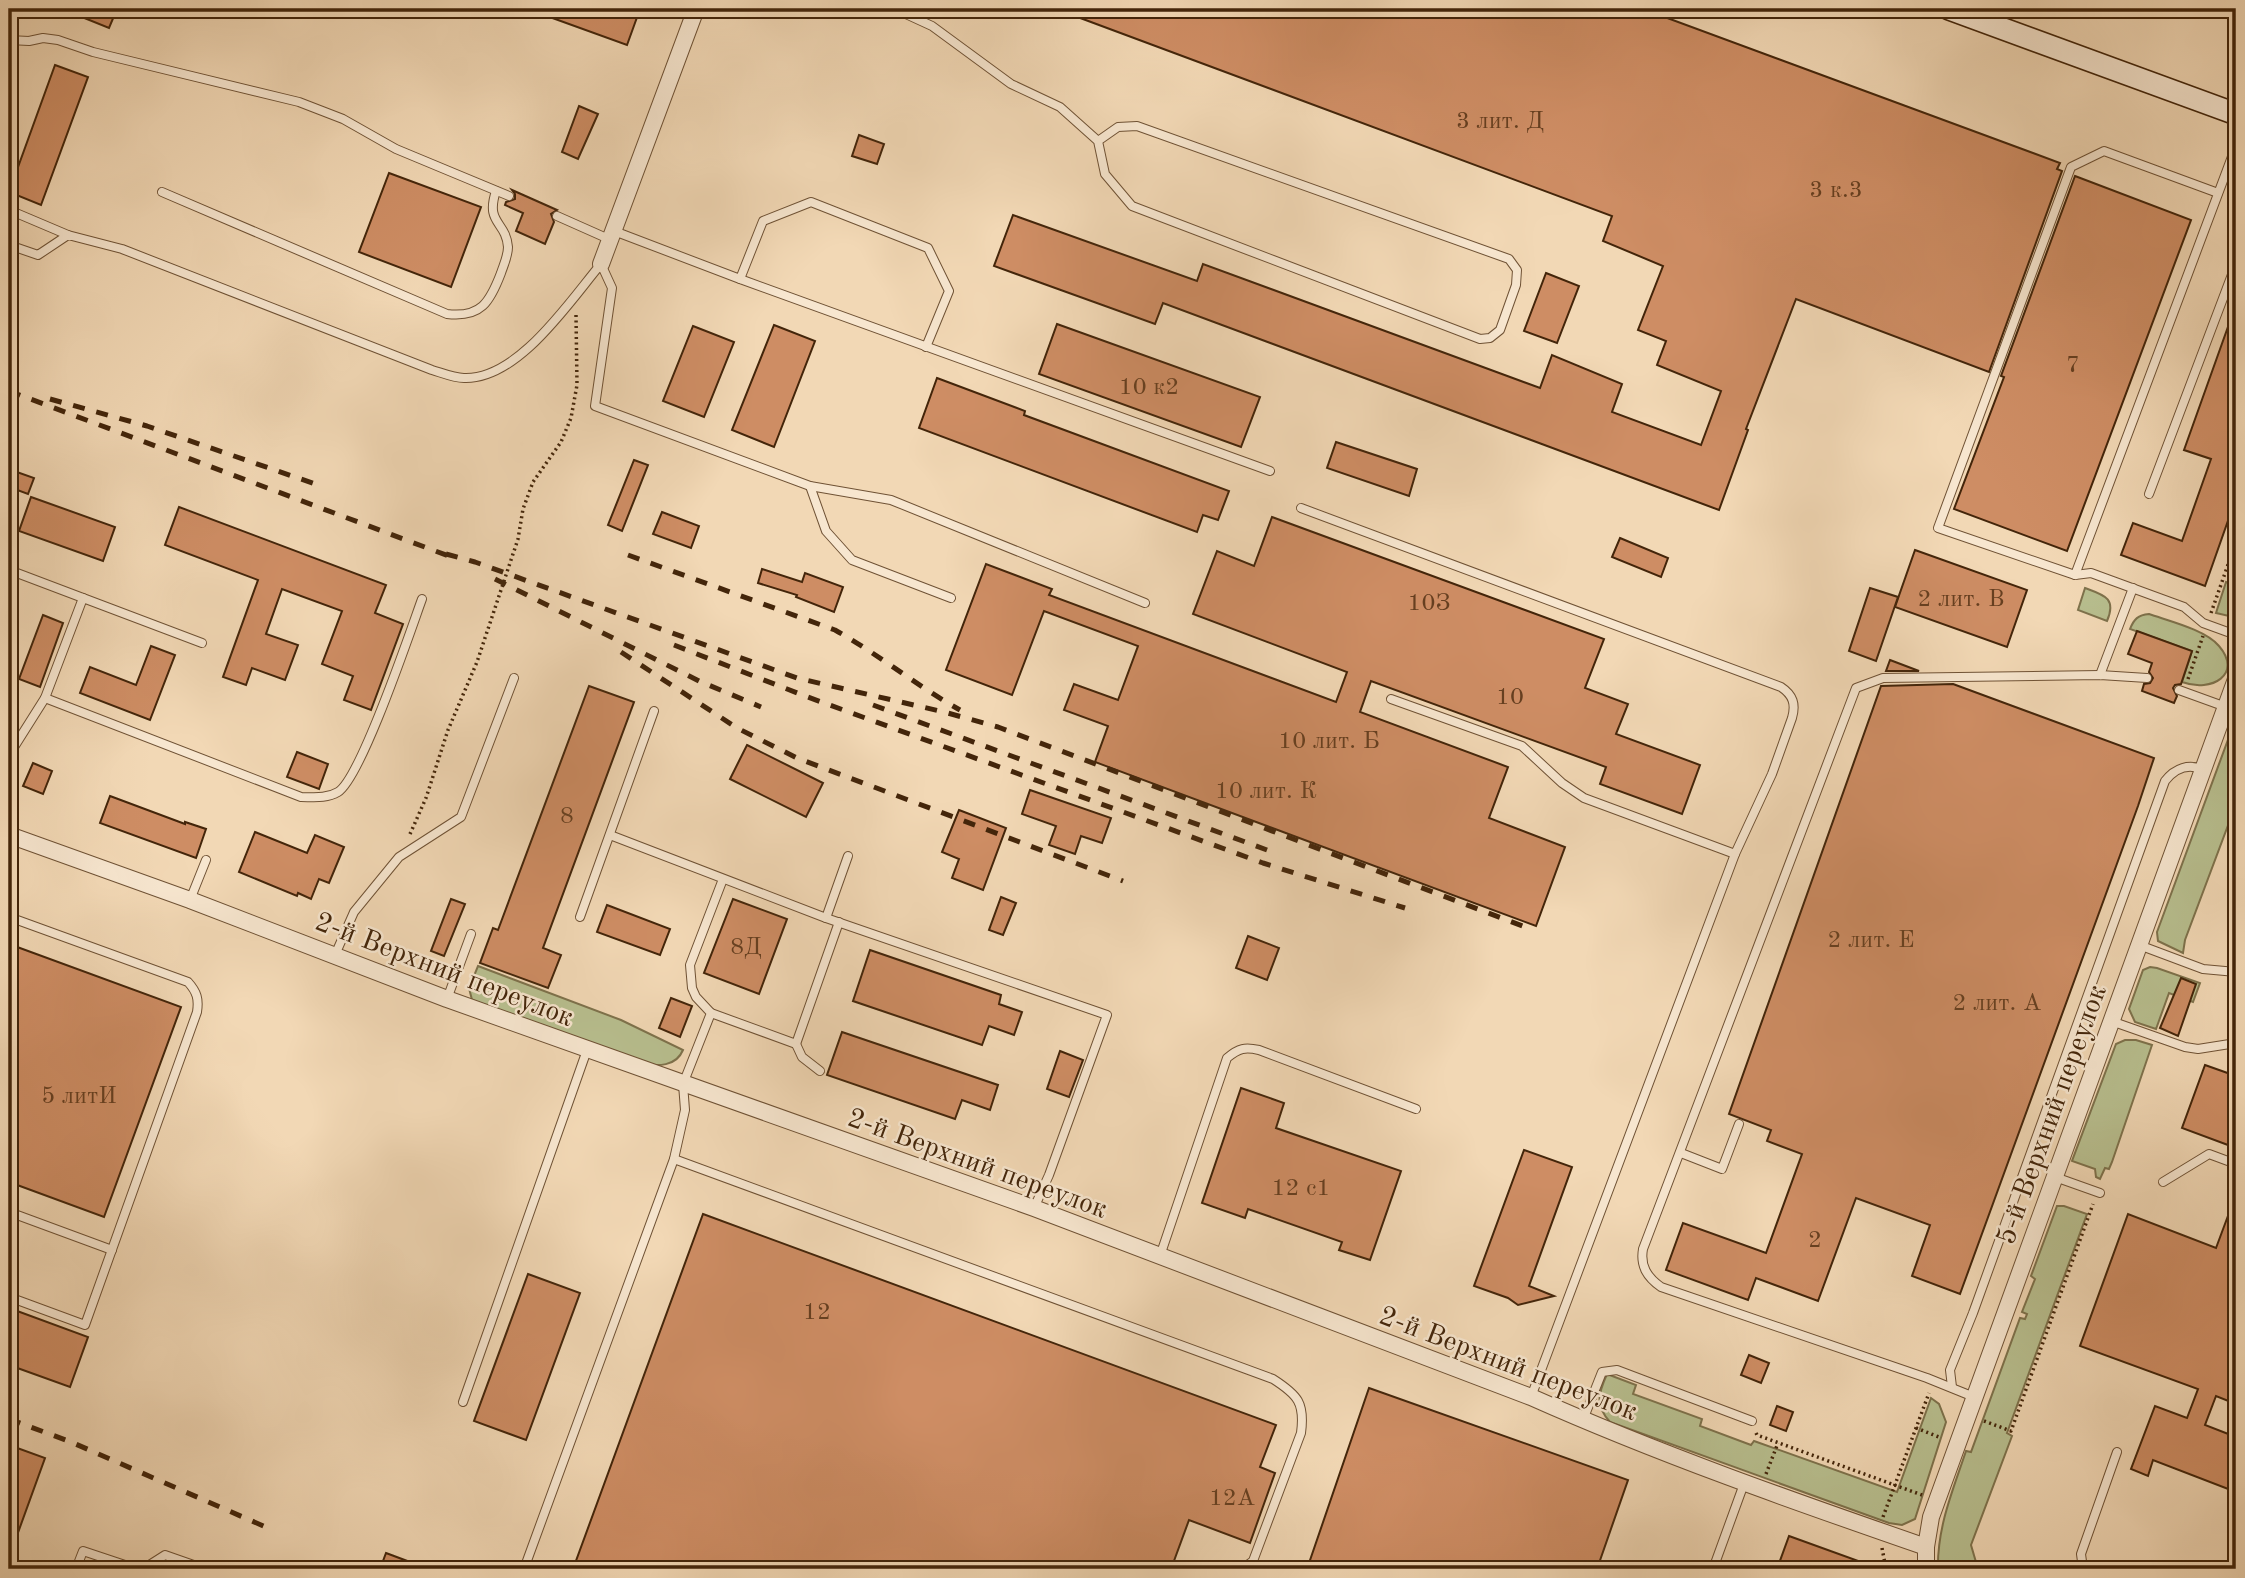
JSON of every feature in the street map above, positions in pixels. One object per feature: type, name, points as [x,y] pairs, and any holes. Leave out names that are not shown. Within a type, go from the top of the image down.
[{"type":"street","points":[[601,264],[696,9]]},
{"type":"street","points":[[1949,9],[2236,114]]},
{"type":"street","name":"5-й Верхний переулок","points":[[1926,1569],[1926,1546],[1931,1517],[2236,679]]},
{"type":"street","name":"2-й Верхний переулок","points":[[9,835],[587,1050],[1034,1208],[1531,1396],[1583,1420],[1926,1546]]},
{"type":"lane","points":[[895,9],[932,26],[1011,84],[1060,107],[1098,141],[1105,174],[1132,206],[1480,339],[1490,338],[1500,330],[1516,285],[1517,270],[1509,258],[1137,126],[1118,127],[1098,141]]},
{"type":"lane","points":[[9,40],[58,40],[93,52],[299,102],[343,119],[396,149],[509,196]]},
{"type":"lane","points":[[2075,575],[2236,146]]},
{"type":"lane","points":[[2218,193],[2104,152],[2071,167],[1938,528],[2075,575],[2091,573],[2133,588],[2184,607],[2203,623],[2236,635]]},
{"type":"lane","points":[[162,192],[447,314],[461,316],[486,304],[494,292],[507,257],[508,244],[492,212],[496,191]]},
{"type":"lane","points":[[740,279],[762,221],[811,202],[928,248],[949,290],[926,347]]},
{"type":"lane","points":[[9,210],[68,235],[122,249],[432,370],[463,379],[490,375],[515,360],[539,337],[601,264],[612,288],[595,406],[810,486],[891,500],[1145,603]]},
{"type":"lane","points":[[557,216],[740,279],[1270,471]]},
{"type":"lane","points":[[9,244],[38,255],[68,235]]},
{"type":"lane","points":[[2149,494],[2236,264]]},
{"type":"lane","points":[[810,486],[826,531],[852,560],[951,598]]},
{"type":"lane","points":[[1301,508],[1768,682],[1788,692],[1793,699],[1792,718],[1772,774],[1735,854],[1531,1396]]},
{"type":"lane","points":[[9,570],[202,643]]},
{"type":"lane","points":[[2100,676],[2133,588]]},
{"type":"lane","points":[[9,755],[45,698],[83,598]]},
{"type":"lane","points":[[45,698],[301,797],[322,797],[338,792],[350,780],[379,713],[422,599]]},
{"type":"lane","points":[[335,955],[354,912],[400,857],[461,817],[514,678]]},
{"type":"lane","points":[[1974,1397],[1952,1387],[1661,1287],[1647,1275],[1642,1258],[1856,688],[1882,678],[2147,678]]},
{"type":"lane","points":[[2179,690],[2226,707]]},
{"type":"lane","points":[[1391,699],[1522,746],[1562,783],[1584,797],[1735,854]]},
{"type":"lane","points":[[580,917],[654,711]]},
{"type":"lane","points":[[9,762],[9,779]]},
{"type":"lane","points":[[1952,1387],[1950,1370],[1973,1314],[2165,780],[2183,767],[2195,766],[2204,770]]},
{"type":"lane","points":[[610,835],[827,918],[1107,1014],[1049,1175],[1034,1208]]},
{"type":"lane","points":[[827,918],[848,856]]},
{"type":"lane","points":[[190,901],[206,860]]},
{"type":"lane","points":[[723,879],[690,965],[692,988],[696,997],[711,1013],[796,1044],[802,1056],[820,1071]]},
{"type":"lane","points":[[9,917],[188,982],[196,990],[198,1001],[197,1012],[85,1325],[9,1297]]},
{"type":"lane","points":[[796,1044],[839,922]]},
{"type":"lane","points":[[447,999],[471,934]]},
{"type":"lane","points":[[2139,945],[2203,969],[2236,972]]},
{"type":"lane","points":[[524,1569],[674,1160],[685,1110],[683,1084],[711,1013]]},
{"type":"lane","points":[[2111,1021],[2185,1047],[2198,1049],[2236,1043]]},
{"type":"lane","points":[[1160,1256],[1227,1058],[1238,1049],[1247,1047],[1259,1050],[1416,1109]]},
{"type":"lane","points":[[463,1402],[587,1050]]},
{"type":"lane","points":[[1681,1153],[1722,1169],[1739,1124]]},
{"type":"lane","points":[[2163,1182],[2209,1154],[2236,1164]]},
{"type":"lane","points":[[674,1160],[1260,1375],[1288,1389],[1298,1399],[1304,1415],[1301,1433],[1252,1561],[1242,1569]]},
{"type":"lane","points":[[2055,1177],[2099,1193]]},
{"type":"lane","points":[[9,1212],[112,1250]]},
{"type":"lane","points":[[1583,1420],[1602,1373],[1617,1370],[1752,1421]]},
{"type":"lane","points":[[2083,1569],[2081,1554],[2118,1452]]},
{"type":"lane","points":[[1713,1569],[1745,1481]]},
{"type":"lane","points":[[76,1569],[83,1550],[137,1569]]},
{"type":"lane","points":[[143,1569],[165,1555],[205,1569]]},
{"type":"path","points":[[400,857],[426,798],[449,730],[477,662],[518,539],[523,509],[533,482],[561,442],[572,418],[577,385],[578,333],[574,295]]},
{"type":"path","points":[[1981,1420],[2011,1431],[2099,1193]]},
{"type":"path","points":[[1879,1530],[1934,1381]]},
{"type":"path","points":[[1752,1421],[1757,1435],[1937,1501]]},
{"type":"path","points":[[1916,1428],[1939,1437]]},
{"type":"path","points":[[1761,1487],[1777,1443]]},
{"type":"green space","points":[[2226,582],[2236,586],[2236,614],[2229,616],[2216,613]]},
{"type":"green space","points":[[2085,588],[2107,598],[2110,613],[2107,621],[2078,610]]},
{"type":"green space","points":[[2149,614],[2187,627],[2213,640],[2226,656],[2226,673],[2221,679],[2204,685],[2182,682],[2192,651],[2130,629],[2137,618]]},
{"type":"green space","points":[[2236,718],[2236,804],[2185,940],[2183,953],[2158,941],[2157,932]]},
{"type":"green space","points":[[478,966],[621,1020],[683,1050],[676,1060],[671,1062],[660,1065],[642,1064],[472,1000],[469,988]]},
{"type":"green space","points":[[2150,967],[2200,983],[2193,1002],[2169,993],[2156,1029],[2135,1022],[2129,1009],[2143,970]]},
{"type":"green space","points":[[2125,1040],[2152,1045],[2112,1162],[2109,1169],[2105,1168],[2100,1179],[2096,1177],[2095,1169],[2072,1161],[2116,1044]]},
{"type":"green space","points":[[2057,1206],[2087,1214],[2007,1433],[2012,1436],[1971,1545],[1978,1569],[1938,1569],[1940,1538],[1951,1494],[1966,1451],[1971,1452],[2020,1318],[2025,1319],[2027,1314],[2022,1312],[2035,1279],[2031,1276]]},
{"type":"green space","points":[[1607,1374],[1636,1385],[1633,1394],[1702,1419],[1700,1426],[1751,1445],[1754,1441],[1897,1492],[1931,1398],[1939,1404],[1946,1422],[1915,1519],[1902,1525],[1889,1523],[1610,1422],[1600,1405]]},
{"type":"building","points":[[62,9],[117,9],[109,28]]},
{"type":"building","points":[[533,9],[640,9],[627,45]]},
{"type":"building","points":[[1056,9],[1643,9],[2060,163],[2057,169],[2062,171],[1989,372],[1796,299],[1746,429],[1748,430],[1719,510],[1163,303],[1155,324],[994,266],[1013,215],[1197,281],[1203,264],[1540,388],[1552,355],[1622,384],[1612,412],[1701,445],[1721,391],[1657,365],[1666,341],[1638,330],[1663,266],[1603,241],[1612,216]]},
{"type":"building","points":[[55,65],[88,77],[41,205],[9,192]]},
{"type":"building","points":[[579,106],[598,114],[578,159],[562,152]]},
{"type":"building","points":[[859,135],[884,144],[877,164],[852,156]]},
{"type":"building","points":[[389,173],[481,207],[451,287],[359,252]]},
{"type":"building","points":[[2075,176],[2191,220],[2067,551],[1954,509]]},
{"type":"building","points":[[512,190],[557,210],[551,214],[554,222],[545,244],[516,231],[523,213],[505,205],[515,199]]},
{"type":"building","points":[[1546,273],[1579,286],[1557,343],[1524,331]]},
{"type":"building","points":[[2234,310],[2236,498],[2205,586],[2121,555],[2133,523],[2182,541],[2211,459],[2184,450]]},
{"type":"building","points":[[1057,324],[1260,397],[1241,447],[1039,374]]},
{"type":"building","points":[[774,325],[815,341],[774,447],[732,430]]},
{"type":"building","points":[[693,326],[734,342],[704,417],[663,401]]},
{"type":"building","points":[[937,378],[1025,411],[1024,415],[1229,491],[1218,520],[1203,515],[1197,532],[919,428]]},
{"type":"building","points":[[1336,442],[1417,469],[1409,496],[1327,468]]},
{"type":"building","points":[[634,460],[648,465],[622,531],[608,525]]},
{"type":"building","points":[[14,471],[34,478],[28,494],[9,487]]},
{"type":"building","points":[[31,497],[115,527],[103,561],[19,531]]},
{"type":"building","points":[[179,507],[386,585],[375,613],[403,624],[371,710],[344,700],[353,676],[322,664],[342,611],[282,589],[266,634],[298,645],[285,680],[252,668],[246,685],[223,677],[258,580],[165,545]]},
{"type":"building","points":[[662,512],[699,526],[691,548],[653,534]]},
{"type":"building","points":[[1272,517],[1604,639],[1585,688],[1628,704],[1616,734],[1700,765],[1682,814],[1600,784],[1606,767],[1371,681],[1360,712],[1508,767],[1489,818],[1565,847],[1536,926],[1095,762],[1108,726],[1064,710],[1074,684],[1118,700],[1138,646],[1044,611],[1012,695],[946,670],[986,564],[1052,589],[1049,595],[1336,702],[1347,672],[1193,614],[1217,551],[1254,566]]},
{"type":"building","points":[[1620,538],[1668,558],[1661,577],[1612,557]]},
{"type":"building","points":[[1915,550],[2027,590],[2007,647],[1895,607]]},
{"type":"building","points":[[762,569],[802,582],[805,573],[843,587],[834,612],[796,597],[797,595],[758,583]]},
{"type":"building","points":[[1870,588],[1898,597],[1876,661],[1849,651]]},
{"type":"building","points":[[43,615],[63,623],[40,687],[19,679]]},
{"type":"building","points":[[2137,631],[2192,651],[2181,684],[2173,688],[2177,696],[2174,703],[2142,691],[2144,684],[2150,683],[2153,678],[2149,672],[2152,663],[2128,654]]},
{"type":"building","points":[[151,646],[175,655],[150,720],[80,693],[90,667],[136,685]]},
{"type":"building","points":[[1890,660],[1919,671],[1886,671]]},
{"type":"building","points":[[1953,684],[2154,758],[1960,1294],[1912,1276],[1930,1225],[1856,1198],[1818,1301],[1756,1278],[1748,1300],[1666,1270],[1683,1223],[1766,1253],[1802,1154],[1767,1141],[1771,1130],[1729,1114],[1881,686]]},
{"type":"building","points":[[589,686],[634,702],[543,948],[561,955],[548,988],[480,963],[493,928],[498,930]]},
{"type":"building","points":[[747,745],[823,783],[806,817],[730,779]]},
{"type":"building","points":[[297,752],[328,764],[319,789],[287,777]]},
{"type":"building","points":[[33,763],[52,771],[43,794],[23,786]]},
{"type":"building","points":[[1030,790],[1111,818],[1102,843],[1081,836],[1075,854],[1049,845],[1056,826],[1022,814]]},
{"type":"building","points":[[110,796],[206,829],[196,858],[100,823]]},
{"type":"building","points":[[959,810],[1006,828],[983,890],[952,878],[959,859],[942,852]]},
{"type":"building","points":[[255,832],[307,853],[315,835],[344,847],[329,883],[319,879],[311,899],[298,893],[297,896],[239,872]]},
{"type":"building","points":[[1001,897],[1016,903],[1003,935],[989,930]]},
{"type":"building","points":[[451,899],[465,904],[444,956],[431,951]]},
{"type":"building","points":[[733,899],[787,919],[759,994],[704,973]]},
{"type":"building","points":[[607,905],[670,929],[660,955],[597,932]]},
{"type":"building","points":[[1248,936],[1279,948],[1267,980],[1236,968]]},
{"type":"building","points":[[9,944],[181,1007],[104,1217],[9,1182]]},
{"type":"building","points":[[870,950],[1001,995],[999,1004],[1022,1012],[1014,1035],[989,1026],[982,1045],[853,1001]]},
{"type":"building","points":[[2181,978],[2196,984],[2178,1036],[2160,1028]]},
{"type":"building","points":[[671,998],[692,1006],[680,1037],[659,1028]]},
{"type":"building","points":[[842,1032],[998,1085],[990,1110],[962,1100],[955,1119],[827,1075]]},
{"type":"building","points":[[1060,1051],[1083,1060],[1069,1097],[1047,1089]]},
{"type":"building","points":[[2205,1065],[2236,1076],[2236,1148],[2182,1128]]},
{"type":"building","points":[[1241,1088],[1284,1103],[1276,1128],[1401,1171],[1370,1260],[1339,1250],[1342,1242],[1248,1209],[1245,1218],[1202,1203]]},
{"type":"building","points":[[1524,1150],[1572,1167],[1529,1286],[1554,1296],[1518,1305],[1508,1298],[1474,1286]]},
{"type":"building","points":[[2235,1197],[2236,1404],[2216,1396],[2205,1425],[2236,1437],[2236,1492],[2153,1460],[2148,1476],[2131,1469],[2155,1406],[2187,1418],[2198,1389],[2080,1346],[2128,1214],[2216,1248]]},
{"type":"building","points":[[703,1214],[1276,1425],[1260,1467],[1275,1473],[1250,1543],[1189,1520],[1171,1569],[573,1569]]},
{"type":"building","points":[[528,1274],[580,1293],[526,1440],[474,1421]]},
{"type":"building","points":[[9,1308],[88,1337],[70,1387],[9,1365]]},
{"type":"building","points":[[1749,1355],[1769,1363],[1761,1383],[1741,1375]]},
{"type":"building","points":[[1369,1388],[1628,1480],[1597,1569],[1307,1569]]},
{"type":"building","points":[[1777,1406],[1793,1412],[1786,1431],[1770,1425]]},
{"type":"building","points":[[9,1445],[45,1458],[11,1552],[9,1551]]},
{"type":"building","points":[[1789,1536],[1875,1567],[1777,1569]]},
{"type":"building","points":[[386,1553],[426,1568],[380,1569]]},
{"type":"railway","points":[[9,391],[454,558]]},
{"type":"railway","points":[[50,399],[147,426],[324,487]]},
{"type":"railway","points":[[446,554],[475,562],[797,678],[998,727],[1533,930]]},
{"type":"railway","points":[[628,555],[835,630],[960,710]]},
{"type":"railway","points":[[495,579],[699,681],[761,707]]},
{"type":"railway","points":[[674,645],[805,696],[1263,863],[1405,908]]},
{"type":"railway","points":[[621,652],[737,728],[797,758],[1123,881]]},
{"type":"railway","points":[[873,705],[1267,850]]},
{"type":"railway","points":[[9,1419],[71,1442],[268,1528]]}]
